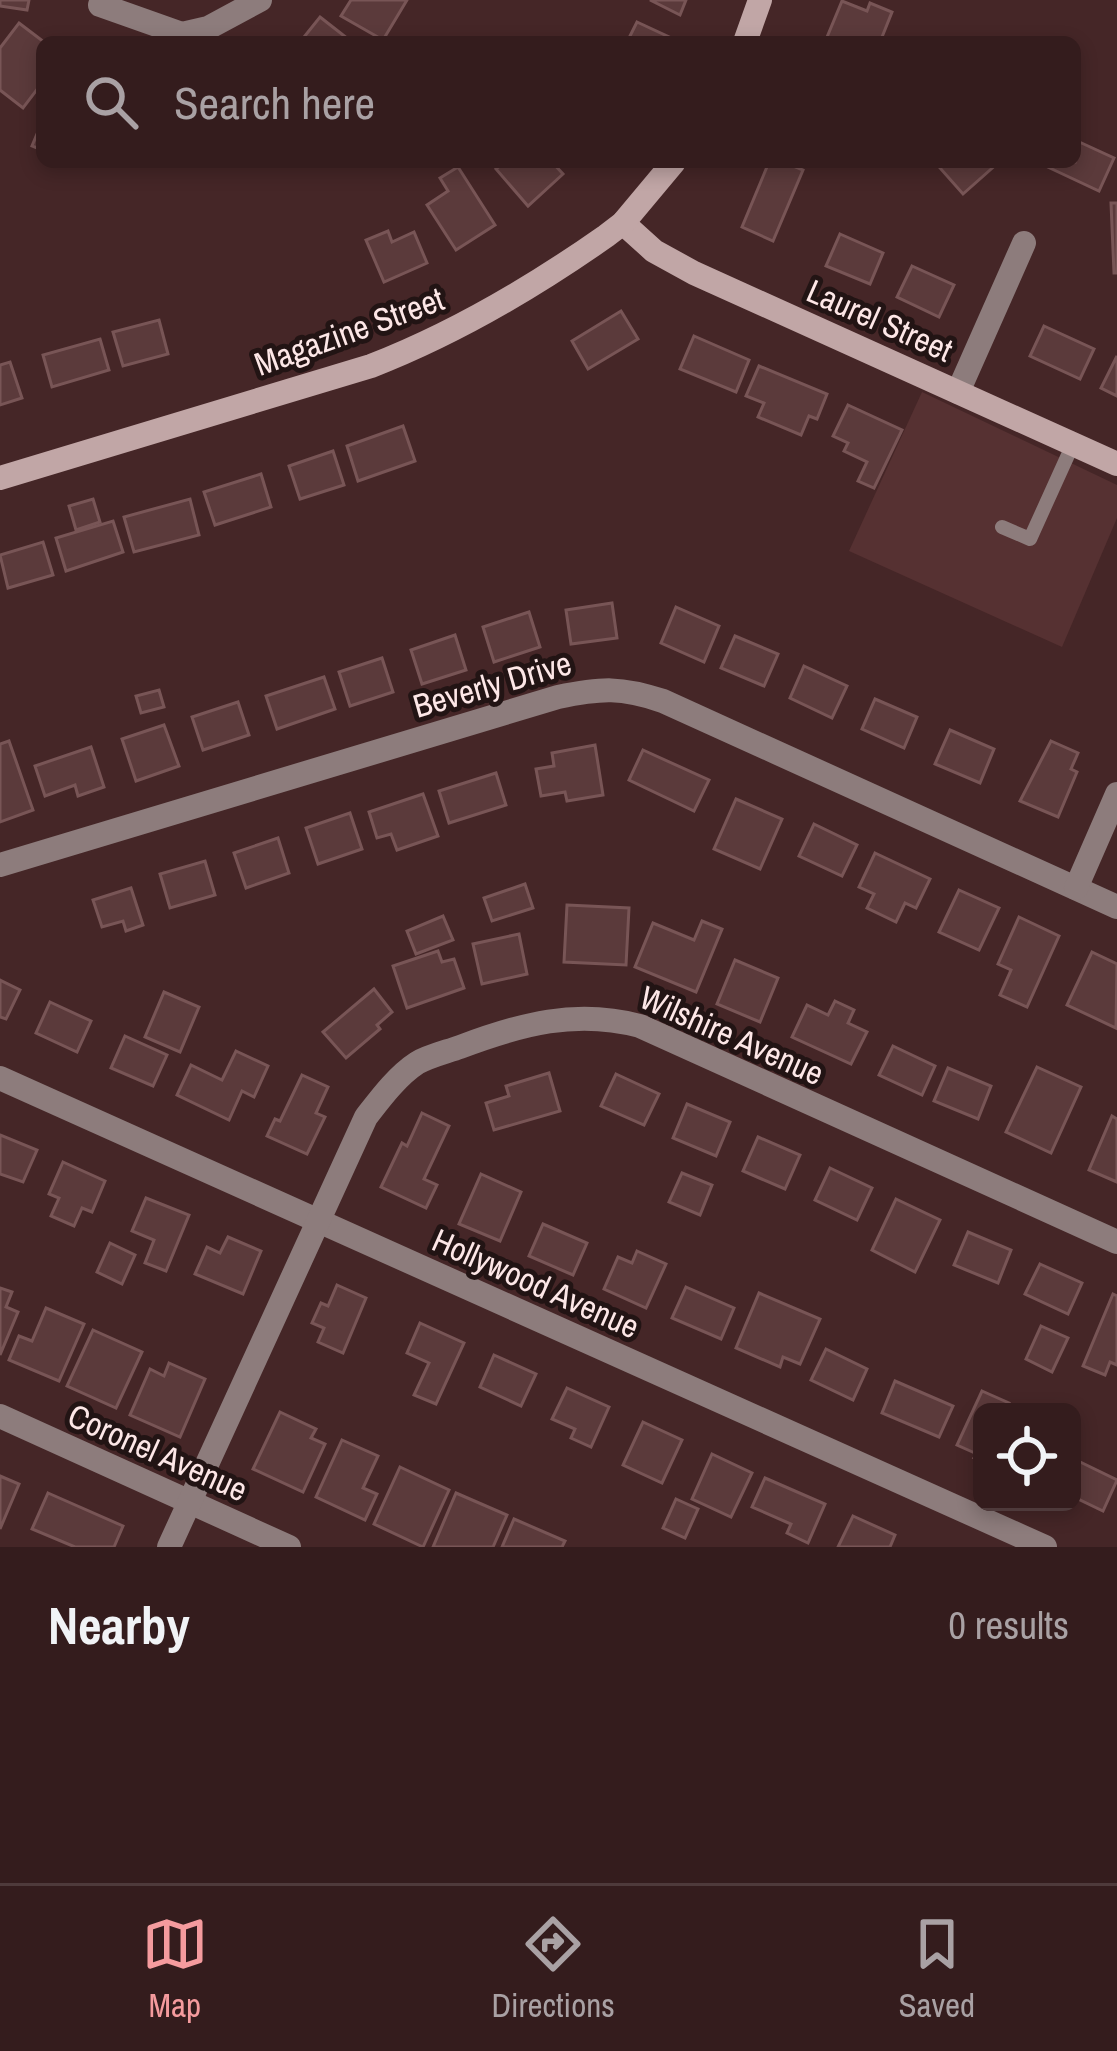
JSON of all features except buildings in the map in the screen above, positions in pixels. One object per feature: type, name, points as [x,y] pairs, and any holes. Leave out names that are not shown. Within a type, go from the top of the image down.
[{"type":"street","points":[[100,4],[182,34],[208,28],[260,0]]},
{"type":"street","points":[[747,36],[760,0]]},
{"type":"street","name":"Magazine Street","points":[[0,478],[371,366],[425,345],[554,272],[623,223],[669,168]]},
{"type":"street","name":"Laurel Street","points":[[623,223],[655,251],[694,273],[1117,464]]},
{"type":"street","points":[[958,392],[1024,243]]},
{"type":"street","name":"Beverly Drive","points":[[0,866],[558,697],[597,688],[625,688],[684,710],[1117,907]]},
{"type":"street","points":[[1076,888],[1117,794]]},
{"type":"street","name":"Wilshire Avenue","points":[[169,1547],[366,1117],[417,1063],[494,1034],[538,1021],[579,1016],[640,1026],[1117,1242]]},
{"type":"street","name":"Hollywood Avenue","points":[[0,1078],[1045,1547]]},
{"type":"street","name":"Coronel Avenue","points":[[0,1417],[289,1547]]},
{"type":"lane","points":[[1002,527],[1030,539],[1072,444]]},
{"type":"shaded area","points":[[922,392],[1117,485],[1117,518],[1062,647],[849,551]]}]
